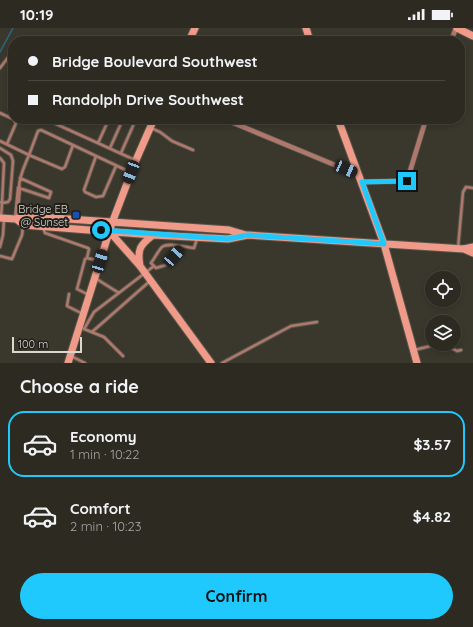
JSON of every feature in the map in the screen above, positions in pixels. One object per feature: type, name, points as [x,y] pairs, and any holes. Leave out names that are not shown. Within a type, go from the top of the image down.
[{"type":"main road","points":[[456,28],[473,36]]},
{"type":"main road","points":[[69,359],[82,328],[83,315],[112,222],[131,172],[152,124]]},
{"type":"main road","points":[[340,124],[384,244],[417,363]]},
{"type":"main road","points":[[2,219],[16,219],[24,216],[229,230],[248,235],[461,249],[473,247]]},
{"type":"main road","points":[[16,219],[24,225],[153,235],[228,239],[248,235]]},
{"type":"main road","points":[[110,231],[145,272],[211,363]]},
{"type":"main road","points":[[140,266],[138,256],[140,247],[144,241],[153,235]]},
{"type":"main road","points":[[461,249],[473,253]]},
{"type":"street","points":[[236,124],[361,178],[407,181],[424,124]]},
{"type":"street","points":[[16,219],[19,188]]},
{"type":"lane","points":[[0,68],[8,57]]},
{"type":"lane","points":[[6,144],[16,124]]},
{"type":"lane","points":[[56,124],[136,160]]},
{"type":"lane","points":[[98,143],[107,124]]},
{"type":"lane","points":[[110,148],[121,124]]},
{"type":"lane","points":[[120,153],[134,124]]},
{"type":"lane","points":[[151,128],[160,132],[172,141],[193,150]]},
{"type":"lane","points":[[20,178],[52,192],[49,198],[19,188],[20,178],[38,132],[41,130],[131,172]]},
{"type":"lane","points":[[0,141],[29,155],[62,168],[65,167],[74,145]]},
{"type":"lane","points":[[0,148],[11,155],[13,161],[10,199],[8,202],[1,202]]},
{"type":"lane","points":[[96,156],[84,190],[85,192],[96,197],[103,196],[116,166]]},
{"type":"lane","points":[[0,158],[4,163],[1,202],[3,234],[0,247]]},
{"type":"lane","points":[[461,249],[463,192],[466,187],[473,188]]},
{"type":"lane","points":[[0,256],[12,259],[22,235],[24,225]]},
{"type":"lane","points":[[43,226],[45,233],[89,249],[77,289],[89,295]]},
{"type":"lane","points":[[154,266],[151,263],[163,246],[167,244],[194,248],[198,237]]},
{"type":"lane","points":[[123,356],[104,338],[82,328],[94,312],[154,266],[156,268],[166,265],[182,246]]},
{"type":"lane","points":[[87,258],[100,261]]},
{"type":"lane","points":[[95,278],[119,293]]},
{"type":"lane","points":[[92,332],[151,280]]},
{"type":"lane","points":[[69,294],[67,306],[83,315]]},
{"type":"lane","points":[[222,363],[291,326],[317,322]]},
{"type":"lane","points":[[414,350],[425,347]]},
{"type":"lane","points":[[69,359],[84,363]]},
{"type":"waterway","points":[[9,36],[13,28]]},
{"type":"waterway","points":[[0,52],[8,37]]},
{"type":"place","name":"Bridge EB @ Sunset","points":[[76,215]]},
{"type":"route","points":[[101,230],[153,235],[228,239],[248,235],[384,244],[362,182],[407,181]]}]
